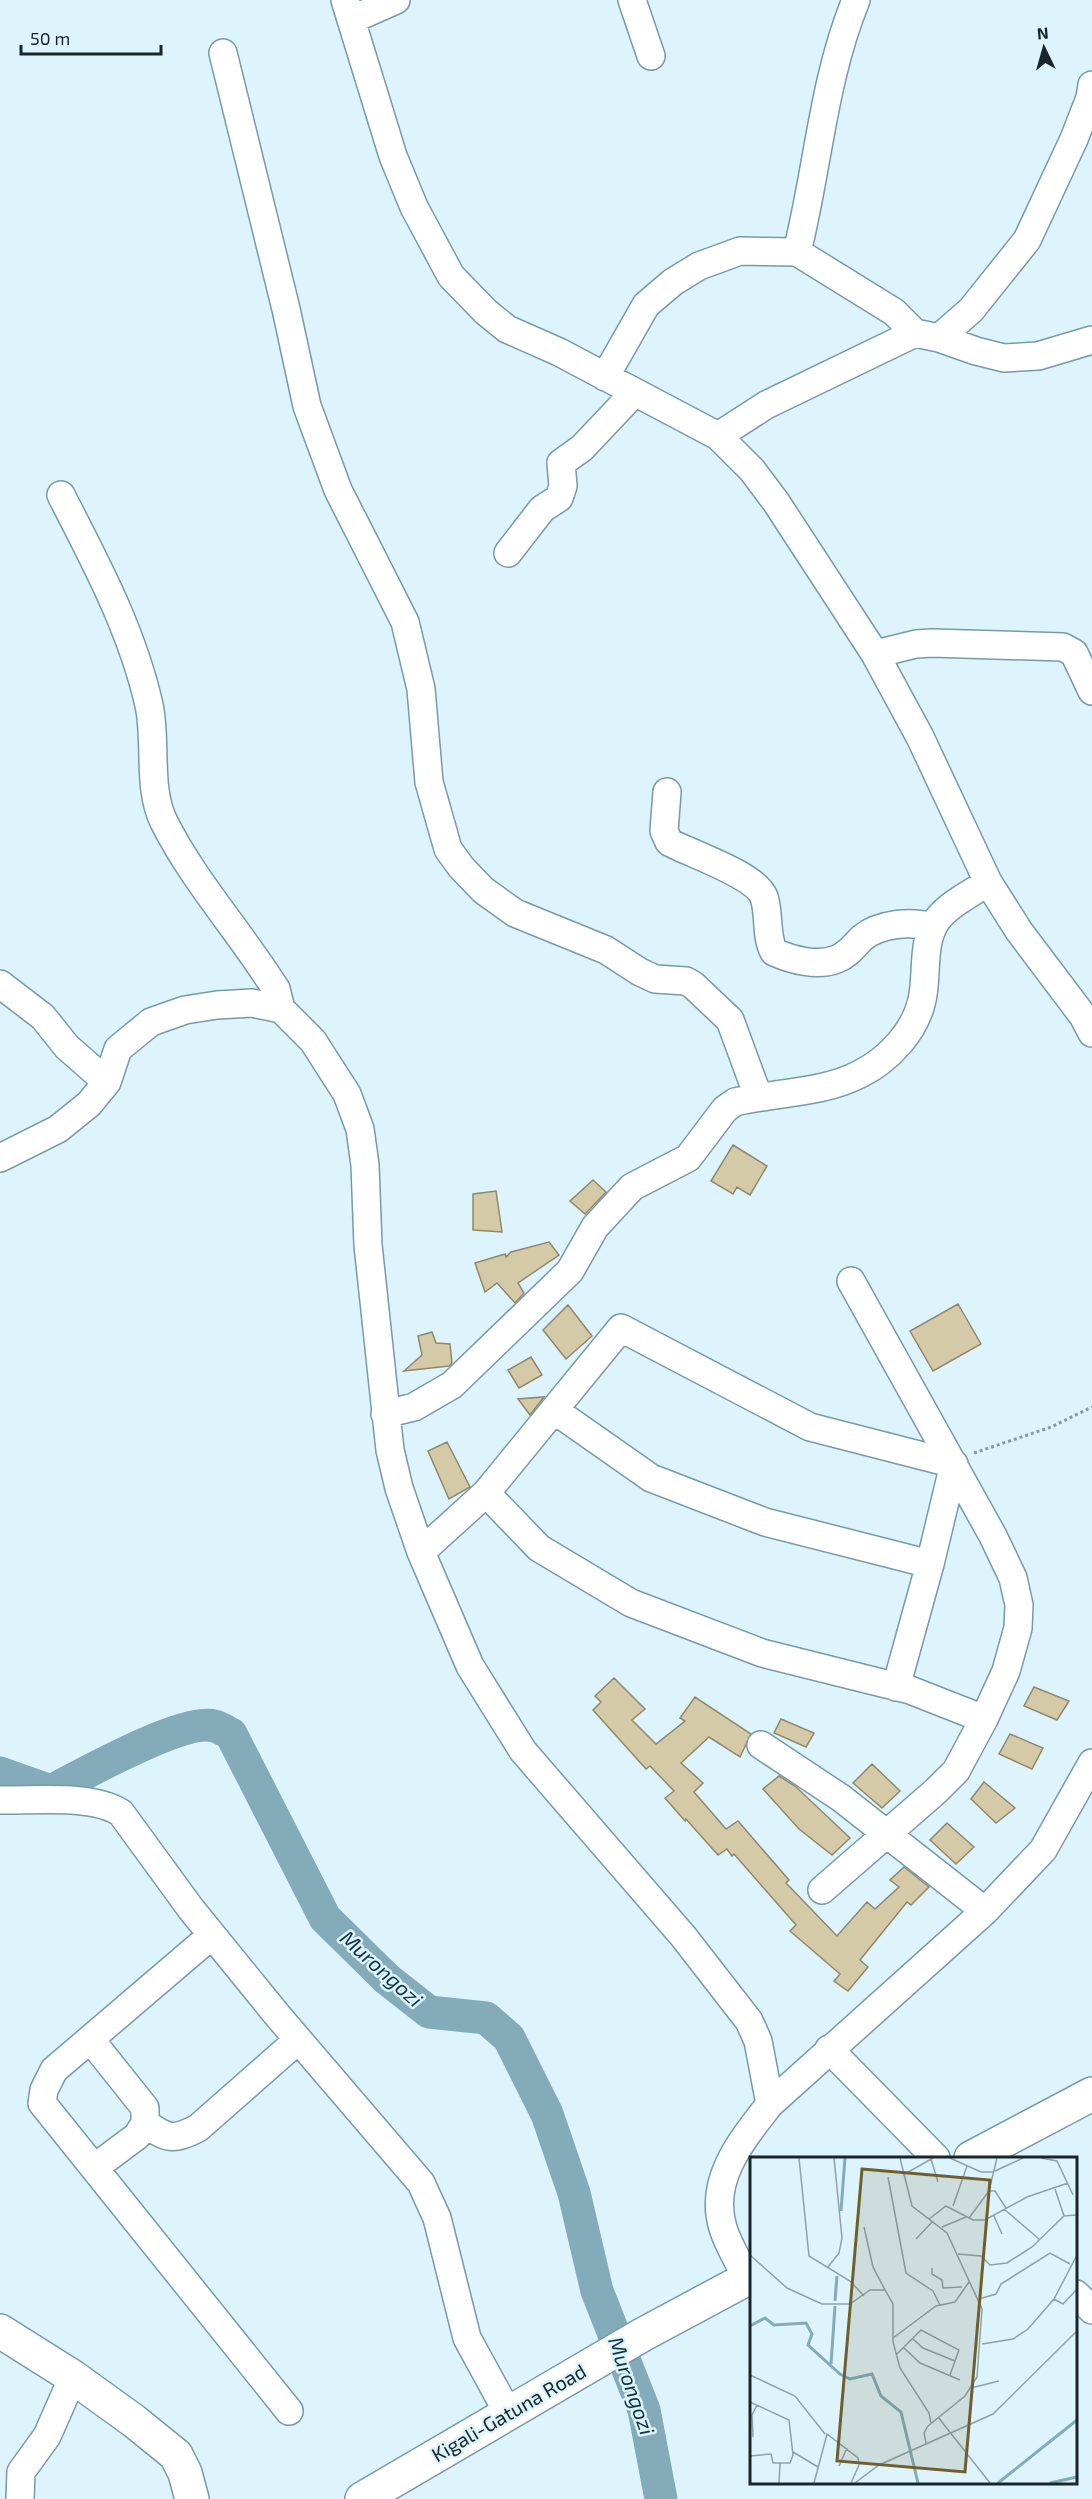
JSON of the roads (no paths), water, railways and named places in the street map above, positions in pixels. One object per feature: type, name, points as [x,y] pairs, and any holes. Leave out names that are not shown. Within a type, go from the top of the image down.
[{"type":"main road","points":[[973,2157],[1092,2094]]},
{"type":"main road","name":"Kigali-Gatuna Road","points":[[362,2499],[603,2358],[749,2277]]},
{"type":"main road","points":[[0,2331],[73,2377],[176,2455],[185,2473],[192,2499]]},
{"type":"street","points":[[396,0],[348,10],[393,156],[414,207],[451,276],[486,312],[507,329],[559,352],[718,436],[752,470],[777,502],[875,654],[920,737],[988,882],[1019,931],[1089,1020]]},
{"type":"street","points":[[632,0],[651,56]]},
{"type":"street","points":[[797,252],[817,163],[831,74],[856,0]]},
{"type":"street","points":[[223,53],[286,309],[307,406],[338,490],[405,622],[421,689],[429,782],[448,849],[483,890],[515,913],[606,950],[639,972],[655,979],[686,981],[693,985],[730,1020],[758,1096]]},
{"type":"street","points":[[718,436],[766,405],[927,335],[971,310],[1027,240],[1038,221],[1091,93]]},
{"type":"street","points":[[604,377],[646,305],[673,282],[699,266],[740,251],[797,252],[927,335],[1004,358],[1038,356],[1092,340]]},
{"type":"street","points":[[508,554],[542,509],[560,498],[563,486],[561,463],[582,448],[634,393]]},
{"type":"street","points":[[61,495],[112,595],[138,660],[150,708],[159,807],[165,824],[189,863],[276,989],[281,1010]]},
{"type":"street","points":[[875,654],[924,644],[1063,647],[1074,653],[1092,691]]},
{"type":"street","points":[[667,792],[664,831],[669,842],[755,883],[766,905],[769,943],[774,951],[821,963],[838,959],[848,953],[863,937],[878,929],[908,923],[933,927]]},
{"type":"street","points":[[385,1414],[414,1407],[452,1385],[570,1272],[595,1227],[632,1187],[688,1158],[725,1109],[735,1102],[758,1096],[815,1089],[857,1076],[884,1059],[906,1035],[922,1000],[925,962],[933,927],[945,912],[988,882]]},
{"type":"street","points":[[0,984],[43,1017],[67,1047],[107,1082]]},
{"type":"street","points":[[0,1158],[58,1129],[89,1104],[107,1082],[118,1049],[151,1022],[185,1010],[252,1003],[281,1010],[313,1041],[346,1094],[360,1129],[385,1414],[399,1488],[422,1552],[470,1666],[523,1751],[683,1936],[749,2021],[758,2040],[770,2104]]},
{"type":"street","points":[[822,1890],[936,1791],[956,1770],[984,1719],[1006,1671],[1018,1628],[1019,1605],[1013,1578],[954,1464],[851,1281]]},
{"type":"street","points":[[422,1552],[486,1493],[621,1328],[810,1427],[954,1464]]},
{"type":"street","points":[[554,1410],[651,1478],[765,1522],[930,1564]]},
{"type":"street","points":[[896,1686],[930,1564],[954,1464]]},
{"type":"street","points":[[486,1493],[539,1548],[631,1603],[762,1653],[896,1686],[984,1719]]},
{"type":"street","points":[[761,1745],[841,1798],[985,1911]]},
{"type":"street","points":[[749,2277],[723,2229],[720,2194],[724,2172],[749,2131],[770,2104],[985,1911],[1043,1850],[1090,1773]]},
{"type":"street","points":[[0,1800],[86,1802],[110,1805],[121,1813],[212,1935],[298,2040],[421,2183],[437,2218],[467,2338],[508,2413]]},
{"type":"street","points":[[212,1935],[54,2070],[44,2090],[42,2103],[289,2411]]},
{"type":"street","points":[[90,2039],[145,2108],[145,2122],[136,2136],[94,2168]]},
{"type":"street","points":[[145,2122],[163,2136],[180,2137],[198,2128],[298,2040]]},
{"type":"street","points":[[829,2049],[935,2157]]},
{"type":"street","points":[[1077,2295],[1092,2310]]},
{"type":"street","points":[[20,2499],[21,2472],[46,2436],[73,2377]]},
{"type":"waterway","name":"Murongozi","points":[[0,1773],[51,1791],[108,1761],[157,1739],[199,1726],[221,1728],[231,1734],[325,1918],[387,1979],[429,2012],[486,2018],[509,2038],[547,2114],[574,2193],[597,2291],[644,2410],[661,2499]]}]
